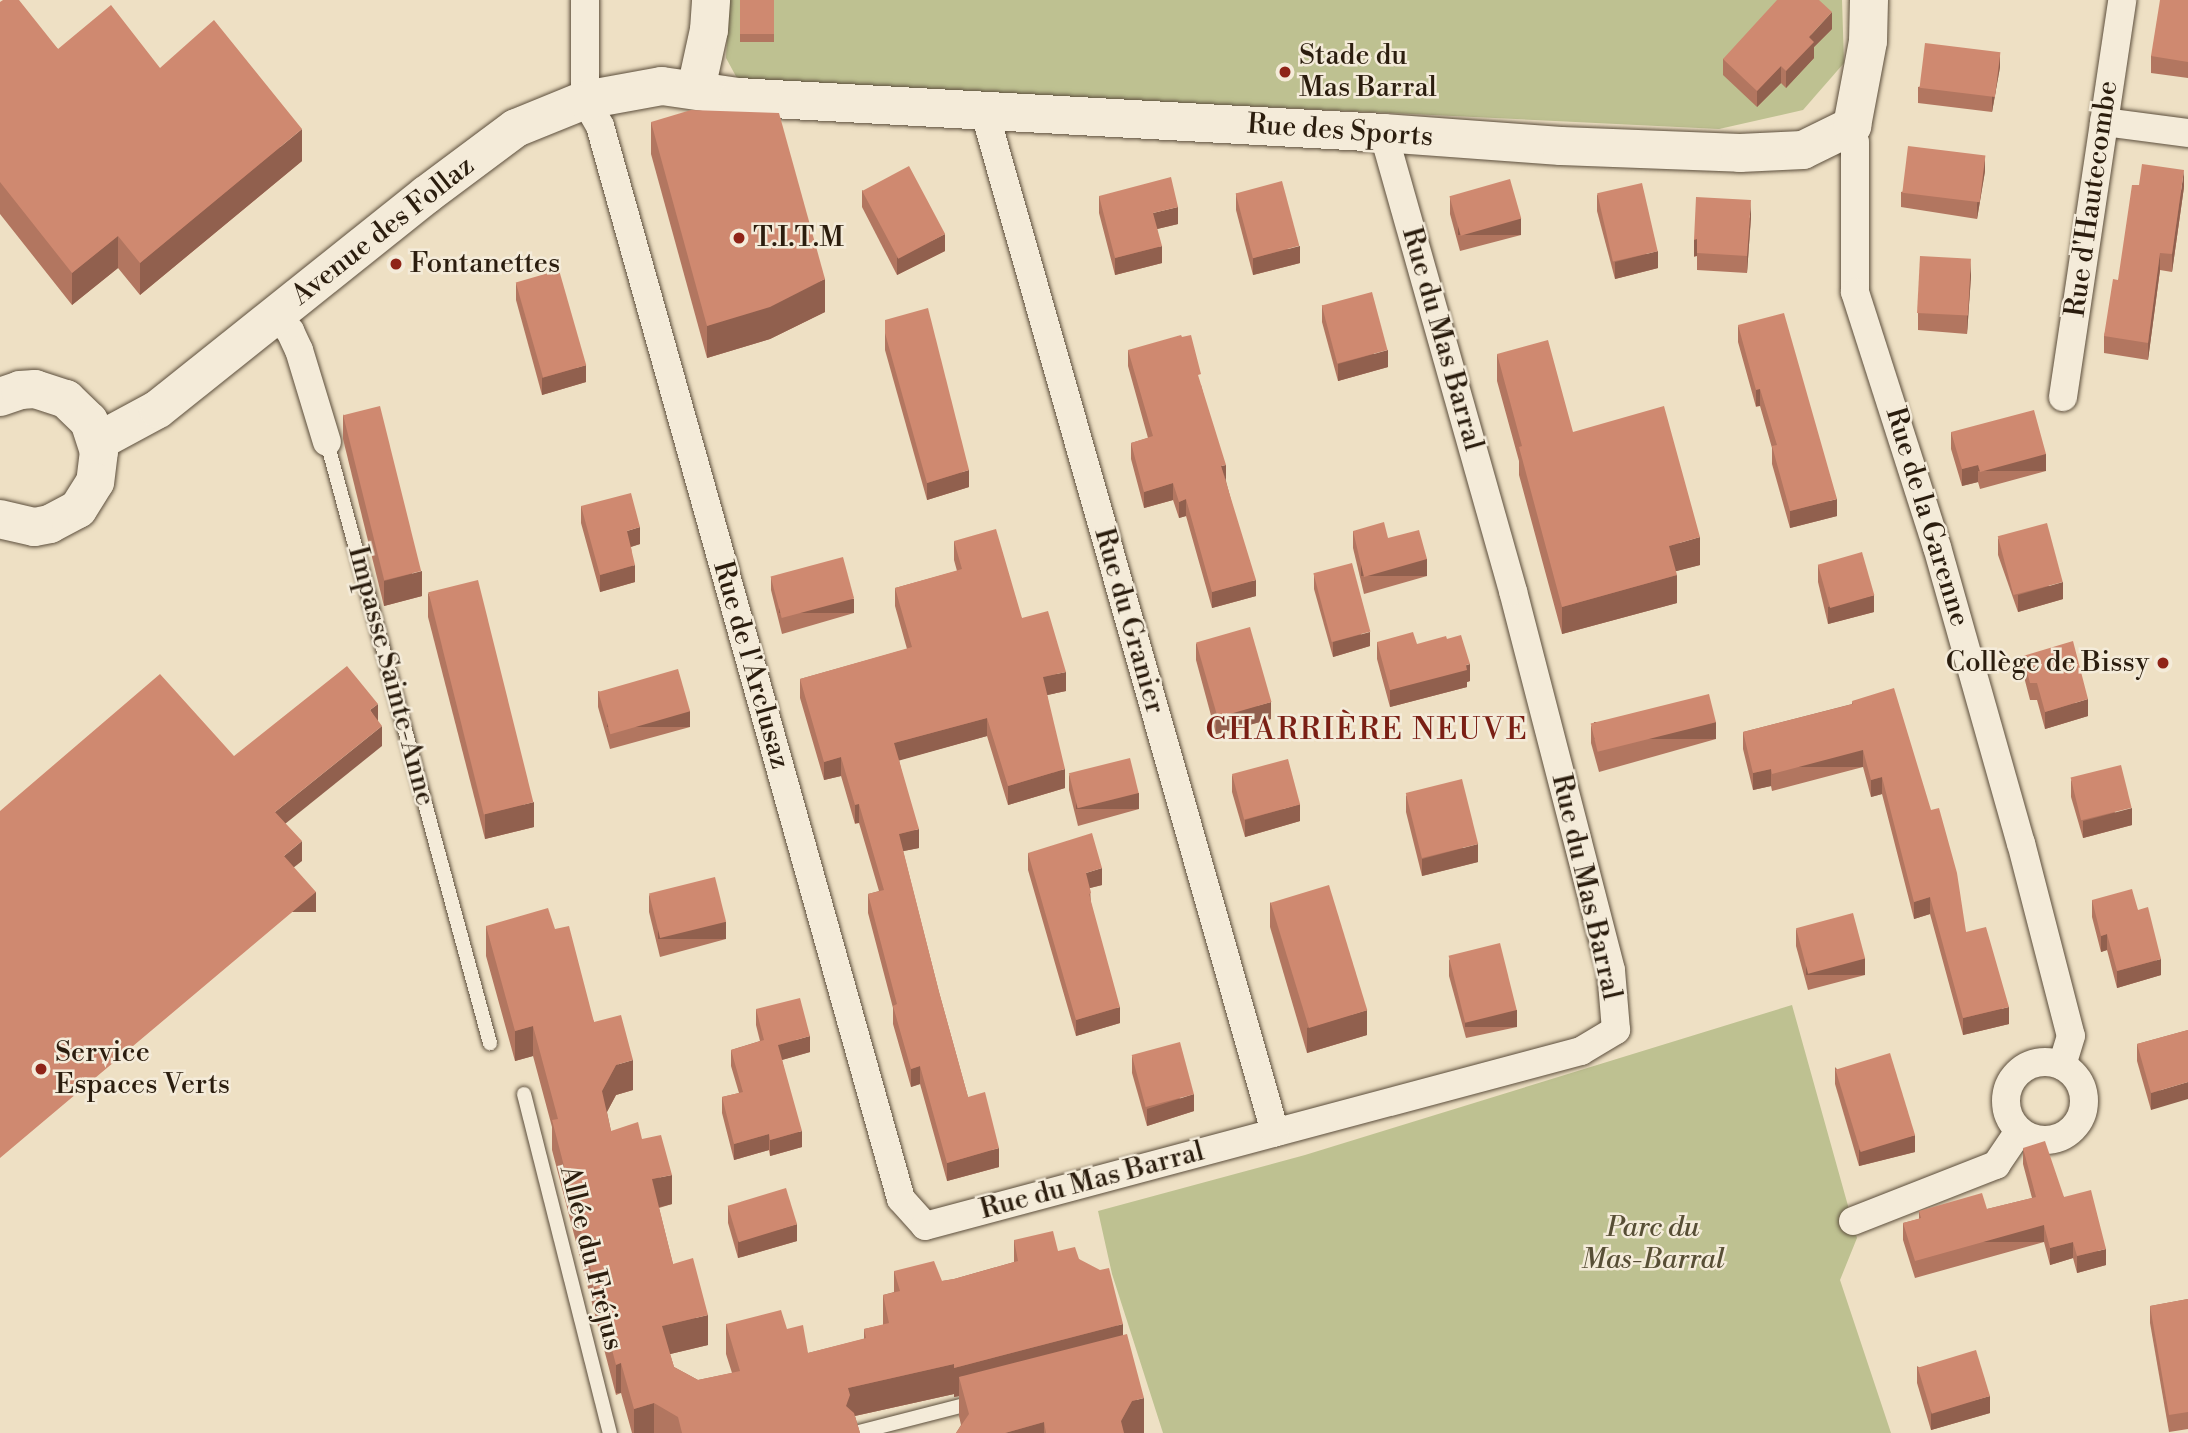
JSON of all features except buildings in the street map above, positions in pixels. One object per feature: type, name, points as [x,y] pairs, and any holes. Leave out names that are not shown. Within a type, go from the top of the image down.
[{"type":"street","points":[[585,0],[585,100]]},
{"type":"street","points":[[696,89],[709,30],[711,0]]},
{"type":"street","points":[[1852,125],[1868,41],[1868,0]]},
{"type":"street","name":"Rue d'Hautecombe","points":[[2063,397],[2122,0]]},
{"type":"street","name":"Avenue des Follaz","points":[[97,442],[158,410],[516,128],[585,100],[662,86],[696,89]]},
{"type":"street","name":"Rue des Sports","points":[[696,89],[738,97],[1383,133],[1562,146],[1740,153],[1803,149],[1852,125]]},
{"type":"street","name":"Rue de l'Arclusaz","points":[[585,100],[600,126],[901,1199],[925,1226]]},
{"type":"street","name":"Rue du Granier","points":[[984,110],[1275,1132]]},
{"type":"street","points":[[2104,122],[2188,133]]},
{"type":"street","name":"Rue de la Garenne","points":[[1852,125],[1855,143],[1855,292],[1937,547],[2021,843],[2071,1036],[2062,1066]]},
{"type":"street","name":"Rue du Mas Barral","points":[[925,1226],[1581,1051],[1616,1030],[1611,970],[1520,618],[1383,133]]},
{"type":"street","name":"Impasse Sainte-Anne","points":[[275,317],[290,331],[299,350],[327,442]]},
{"type":"street","points":[[0,397],[20,390],[35,390],[66,399],[89,421],[97,442],[99,467],[95,482],[78,509],[50,524],[6,528]]},
{"type":"street","points":[[2037,1063],[2062,1066],[2073,1073],[2084,1097],[2083,1111],[2069,1133],[2057,1139],[2030,1138],[2019,1131],[2011,1121],[2006,1098],[2016,1074],[2037,1063]]},
{"type":"street","points":[[1853,1221],[1996,1165],[2019,1131]]},
{"type":"lane","name":"Impasse Sainte-Anne","points":[[327,442],[490,1044]]},
{"type":"lane","name":"Allée du Fréjus","points":[[524,1094],[610,1433]]},
{"type":"lane","points":[[855,1433],[891,1428],[994,1397]]},
{"type":"green space","name":"Stade du Mas Barral","points":[[729,0],[1842,0],[1844,63],[1803,110],[1719,129],[752,82],[738,80],[726,58]]},
{"type":"green space","name":"Parc du Mas-Barral","points":[[1792,1005],[1857,1238],[1840,1280],[1891,1433],[1163,1433],[1112,1274],[1098,1211],[1305,1155]]},
{"type":"place","name":"Stade du Mas Barral","points":[[1285,72]]},
{"type":"place","name":"T.I.T.M","points":[[739,238]]},
{"type":"place","name":"Fontanettes","points":[[396,264]]},
{"type":"place","name":"Collège de Bissy","points":[[2163,663]]},
{"type":"place","name":"Service Espaces Verts","points":[[41,1069]]},
{"type":"district","name":"CHARRIÈRE NEUVE","points":[[1367,730]]}]
